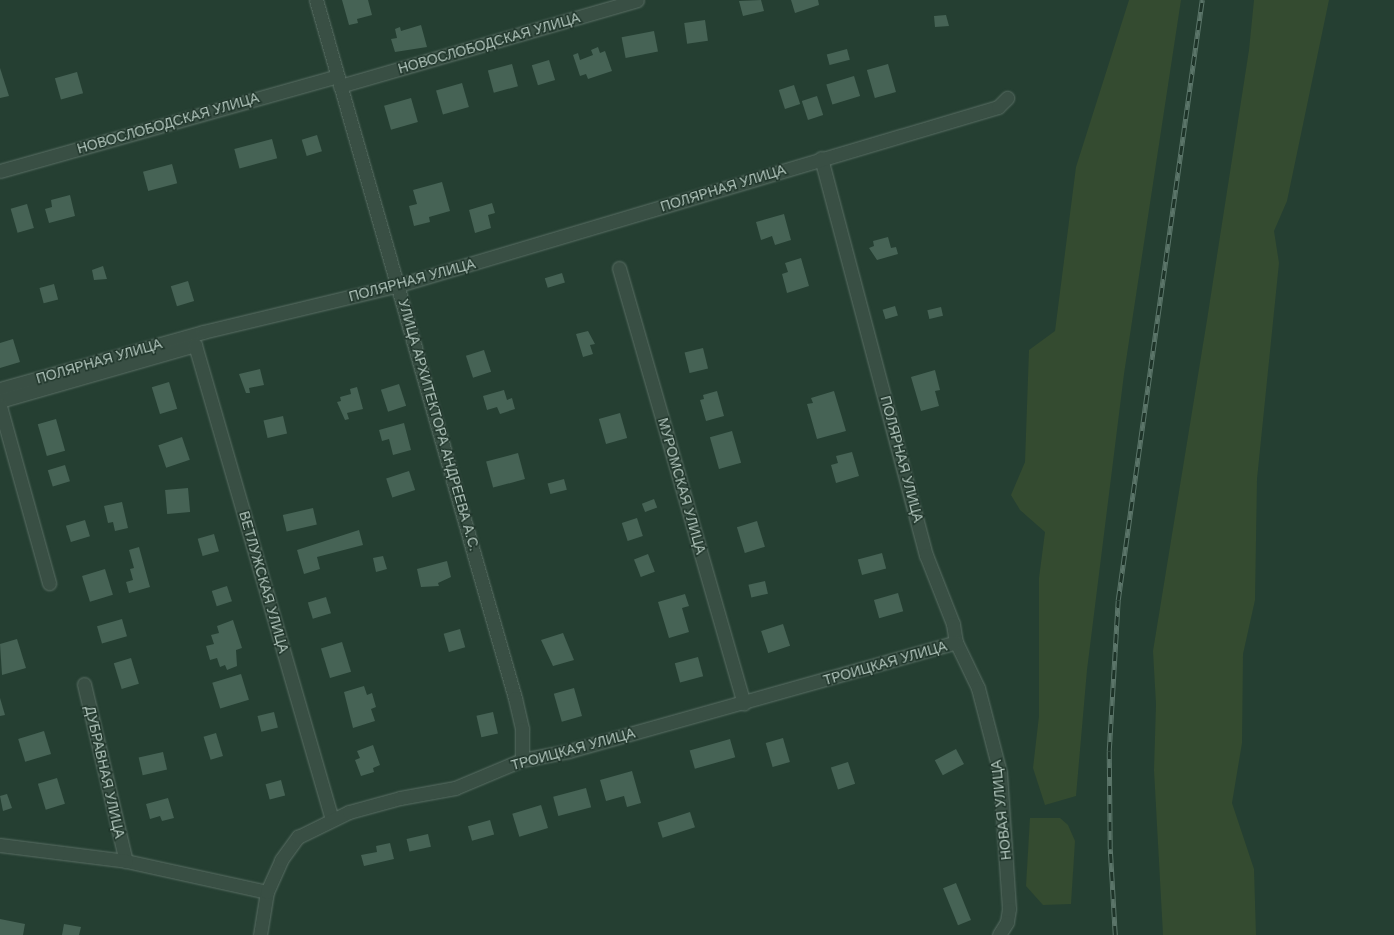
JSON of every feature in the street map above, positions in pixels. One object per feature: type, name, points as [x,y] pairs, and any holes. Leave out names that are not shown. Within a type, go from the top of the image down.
[{"type":"street","name":"УЛИЦА АРХИТЕКТОРА АНДРЕЕВА А.С.","points":[[316,0],[338,81],[399,285],[515,698],[522,730],[522,760]]},
{"type":"street","name":"НОВОСЛОБОДСКАЯ УЛИЦА","points":[[0,171],[637,0]]},
{"type":"street","name":"ПОЛЯРНАЯ УЛИЦА","points":[[0,389],[203,332],[399,285],[821,158],[998,107],[1008,98]]},
{"type":"street","name":"ПОЛЯРНАЯ УЛИЦА","points":[[821,158],[926,555],[953,624],[956,642]]},
{"type":"street","name":"МУРОМСКАЯ УЛИЦА","points":[[619,268],[744,703]]},
{"type":"street","name":"ПОЛЯРНАЯ УЛИЦА","points":[[0,401],[195,345]]},
{"type":"street","name":"ВЕТЛУЖСКАЯ УЛИЦА","points":[[195,345],[332,819]]},
{"type":"street","points":[[0,406],[49,583]]},
{"type":"street","name":"ТРОИЦКАЯ УЛИЦА","points":[[260,935],[267,892],[281,860],[298,837],[332,819],[400,798],[455,788],[522,760],[569,751],[744,703],[956,642]]},
{"type":"street","name":"НОВАЯ УЛИЦА","points":[[956,642],[978,688],[1000,772],[1009,909],[1007,922],[999,935]]},
{"type":"street","name":"ДУБРАВНАЯ УЛИЦА","points":[[84,684],[126,861]]},
{"type":"street","name":"ДУБРАВНАЯ УЛИЦА","points":[[0,845],[126,861],[267,892]]},
{"type":"green space","points":[[1129,0],[1181,0],[1124,374],[1087,670],[1076,796],[1045,805],[1033,768],[1039,716],[1039,578],[1045,532],[1020,510],[1011,495],[1025,462],[1029,350],[1055,331],[1076,167]]},
{"type":"green space","points":[[1254,0],[1329,0],[1287,201],[1274,231],[1279,263],[1257,479],[1255,600],[1243,654],[1242,743],[1232,803],[1254,869],[1256,935],[1163,935],[1154,770],[1156,704],[1153,651],[1249,50]]},
{"type":"green space","points":[[1030,818],[1060,818],[1068,825],[1075,841],[1071,904],[1043,905],[1026,886]]},
{"type":"building","points":[[342,0],[368,0],[372,15],[357,19],[358,23],[349,25]]},
{"type":"building","points":[[761,0],[764,11],[743,16],[739,1]]},
{"type":"building","points":[[791,0],[818,0],[819,5],[795,13]]},
{"type":"building","points":[[946,15],[949,26],[935,27],[934,16]]},
{"type":"building","points":[[705,20],[708,41],[687,44],[684,23]]},
{"type":"building","points":[[421,25],[427,47],[395,52],[391,39],[397,38],[395,29],[400,27],[401,31]]},
{"type":"building","points":[[654,31],[658,52],[626,58],[622,37]]},
{"type":"building","points":[[598,47],[600,53],[605,51],[612,71],[588,79],[586,74],[580,76],[573,55],[578,53],[580,60],[593,55],[591,50]]},
{"type":"building","points":[[847,49],[850,60],[830,65],[827,54]]},
{"type":"building","points":[[549,60],[555,80],[538,85],[532,65]]},
{"type":"building","points":[[512,64],[518,86],[494,93],[488,70]]},
{"type":"building","points":[[888,64],[896,92],[875,98],[867,70]]},
{"type":"building","points":[[0,68],[9,96],[0,98]]},
{"type":"building","points":[[77,72],[83,93],[61,99],[55,78]]},
{"type":"building","points":[[854,76],[860,96],[832,105],[826,84]]},
{"type":"building","points":[[462,83],[469,107],[443,114],[436,90]]},
{"type":"building","points":[[794,85],[800,104],[785,109],[779,90]]},
{"type":"building","points":[[817,96],[823,115],[808,120],[802,101]]},
{"type":"building","points":[[411,98],[418,122],[391,130],[384,106]]},
{"type":"building","points":[[317,135],[322,151],[307,156],[302,140]]},
{"type":"building","points":[[272,139],[277,158],[240,168],[234,149]]},
{"type":"building","points":[[172,164],[177,183],[148,191],[143,172]]},
{"type":"building","points":[[442,182],[450,211],[429,217],[430,222],[414,226],[409,206],[417,204],[413,190]]},
{"type":"building","points":[[70,195],[75,216],[49,223],[45,209],[52,207],[51,200]]},
{"type":"building","points":[[492,203],[495,213],[488,215],[491,228],[475,233],[469,210]]},
{"type":"building","points":[[27,204],[34,228],[18,233],[11,209]]},
{"type":"building","points":[[784,214],[791,240],[775,245],[772,236],[761,240],[756,222]]},
{"type":"building","points":[[888,237],[891,248],[896,247],[898,254],[877,260],[869,248],[874,246],[873,241]]},
{"type":"building","points":[[801,258],[809,286],[787,293],[782,274],[788,272],[785,263]]},
{"type":"building","points":[[103,266],[107,279],[94,280],[92,270]]},
{"type":"building","points":[[562,273],[565,283],[548,288],[545,278]]},
{"type":"building","points":[[188,281],[194,301],[177,306],[171,286]]},
{"type":"building","points":[[54,284],[58,299],[44,303],[40,288]]},
{"type":"building","points":[[895,306],[898,316],[885,319],[883,310]]},
{"type":"building","points":[[941,307],[943,316],[929,319],[927,310]]},
{"type":"building","points":[[588,331],[595,344],[590,345],[593,354],[583,357],[576,334]]},
{"type":"building","points":[[13,339],[20,362],[0,368],[0,343]]},
{"type":"building","points":[[703,348],[708,368],[690,373],[685,353]]},
{"type":"building","points":[[484,350],[491,372],[473,378],[466,356]]},
{"type":"building","points":[[260,369],[264,385],[249,388],[250,393],[246,393],[239,374]]},
{"type":"building","points":[[935,370],[940,390],[935,391],[939,406],[921,411],[911,377]]},
{"type":"building","points":[[169,382],[177,409],[160,414],[152,387]]},
{"type":"building","points":[[399,384],[406,406],[388,412],[381,390]]},
{"type":"building","points":[[357,387],[363,409],[347,413],[349,419],[345,420],[337,402],[341,401],[340,397],[351,394],[350,389]]},
{"type":"building","points":[[504,390],[507,400],[512,398],[515,409],[500,414],[497,407],[487,410],[483,396]]},
{"type":"building","points":[[717,391],[724,416],[706,421],[700,400],[704,399],[703,395]]},
{"type":"building","points":[[834,391],[846,431],[817,439],[807,404],[813,403],[811,398]]},
{"type":"building","points":[[620,413],[627,438],[606,444],[599,419]]},
{"type":"building","points":[[283,416],[287,434],[268,438],[264,420]]},
{"type":"building","points":[[56,419],[65,451],[47,456],[38,424]]},
{"type":"building","points":[[404,423],[411,450],[393,455],[389,439],[382,441],[379,430]]},
{"type":"building","points":[[732,431],[741,463],[719,469],[710,437]]},
{"type":"building","points":[[182,437],[190,460],[166,468],[158,445]]},
{"type":"building","points":[[852,452],[859,476],[836,483],[831,465],[838,463],[836,456]]},
{"type":"building","points":[[518,453],[525,479],[493,488],[486,462]]},
{"type":"building","points":[[65,465],[70,481],[53,487],[48,470]]},
{"type":"building","points":[[409,471],[415,490],[392,497],[386,478]]},
{"type":"building","points":[[564,479],[567,490],[550,494],[548,483]]},
{"type":"building","points":[[188,488],[190,512],[167,514],[165,490]]},
{"type":"building","points":[[654,499],[657,507],[645,512],[642,504]]},
{"type":"building","points":[[122,502],[128,528],[115,531],[113,522],[108,523],[104,506]]},
{"type":"building","points":[[313,508],[317,525],[287,532],[283,515]]},
{"type":"building","points":[[637,518],[643,536],[628,541],[622,523]]},
{"type":"building","points":[[85,520],[90,536],[71,542],[66,526]]},
{"type":"building","points":[[757,521],[765,547],[745,553],[737,527]]},
{"type":"building","points":[[359,530],[363,545],[317,557],[320,569],[304,574],[297,550]]},
{"type":"building","points":[[214,534],[219,551],[203,556],[198,539]]},
{"type":"building","points":[[139,547],[150,587],[129,593],[126,582],[133,580],[130,569],[134,568],[129,550]]},
{"type":"building","points":[[882,553],[886,568],[862,575],[858,559]]},
{"type":"building","points":[[648,554],[655,572],[641,577],[634,559]]},
{"type":"building","points":[[383,556],[387,569],[376,572],[373,558]]},
{"type":"building","points":[[447,561],[451,577],[438,583],[439,586],[421,587],[417,569]]},
{"type":"building","points":[[105,569],[113,595],[90,602],[82,576]]},
{"type":"building","points":[[765,581],[768,594],[751,597],[748,585]]},
{"type":"building","points":[[227,586],[232,601],[217,606],[212,591]]},
{"type":"building","points":[[898,593],[903,611],[879,618],[874,600]]},
{"type":"building","points":[[685,594],[689,606],[682,608],[689,632],[669,638],[658,602]]},
{"type":"building","points":[[326,597],[331,613],[313,619],[308,603]]},
{"type":"building","points":[[122,619],[127,636],[102,643],[97,626]]},
{"type":"building","points":[[233,620],[242,648],[236,650],[237,666],[227,670],[225,665],[220,667],[217,658],[210,660],[206,646],[214,644],[211,635],[219,633],[217,626]]},
{"type":"building","points":[[783,624],[790,646],[768,653],[761,631]]},
{"type":"building","points":[[460,629],[465,647],[449,652],[444,634]]},
{"type":"building","points":[[563,633],[574,660],[553,666],[541,640]]},
{"type":"building","points":[[17,639],[26,668],[2,675],[0,644]]},
{"type":"building","points":[[342,642],[351,672],[330,678],[321,648]]},
{"type":"building","points":[[698,657],[703,676],[680,683],[675,663]]},
{"type":"building","points":[[131,658],[139,684],[122,689],[114,663]]},
{"type":"building","points":[[241,674],[249,700],[220,709],[212,683]]},
{"type":"building","points":[[364,686],[367,695],[372,693],[376,707],[371,709],[375,721],[353,728],[344,692]]},
{"type":"building","points":[[574,688],[582,716],[562,722],[554,694]]},
{"type":"building","points":[[0,698],[5,715],[0,716]]},
{"type":"building","points":[[274,712],[278,728],[261,732],[258,716]]},
{"type":"building","points":[[493,712],[498,733],[481,737],[476,716]]},
{"type":"building","points":[[44,731],[51,754],[25,762],[18,739]]},
{"type":"building","points":[[216,733],[223,756],[211,760],[204,737]]},
{"type":"building","points":[[783,738],[790,762],[773,767],[766,743]]},
{"type":"building","points":[[730,739],[735,757],[695,769],[690,751]]},
{"type":"building","points":[[373,745],[380,765],[373,768],[374,772],[361,776],[355,760],[360,758],[357,751]]},
{"type":"building","points":[[956,749],[964,764],[943,775],[935,760]]},
{"type":"building","points":[[163,752],[167,770],[143,775],[139,758]]},
{"type":"building","points":[[848,762],[855,784],[838,789],[831,768]]},
{"type":"building","points":[[632,771],[641,803],[627,807],[624,796],[606,801],[600,780]]},
{"type":"building","points":[[57,778],[65,804],[46,810],[38,784]]},
{"type":"building","points":[[281,780],[285,795],[270,800],[266,784]]},
{"type":"building","points":[[586,788],[591,807],[558,816],[553,797]]},
{"type":"building","points":[[7,794],[12,808],[3,811],[0,796]]},
{"type":"building","points":[[168,798],[174,818],[162,821],[160,816],[150,819],[146,804]]},
{"type":"building","points":[[541,805],[548,828],[519,837],[512,814]]},
{"type":"building","points":[[690,812],[695,827],[663,838],[658,823]]},
{"type":"building","points":[[490,820],[494,834],[472,841],[468,826]]},
{"type":"building","points":[[428,834],[431,847],[409,852],[407,839]]},
{"type":"building","points":[[390,843],[394,859],[364,866],[361,855],[377,852],[376,846]]},
{"type":"building","points":[[956,883],[971,920],[958,925],[943,888]]},
{"type":"building","points":[[0,919],[25,924],[23,935],[0,935]]},
{"type":"building","points":[[64,924],[81,927],[79,935],[62,935]]},
{"type":"railway","points":[[1115,935],[1110,849],[1109,751],[1118,600],[1202,0]]}]
